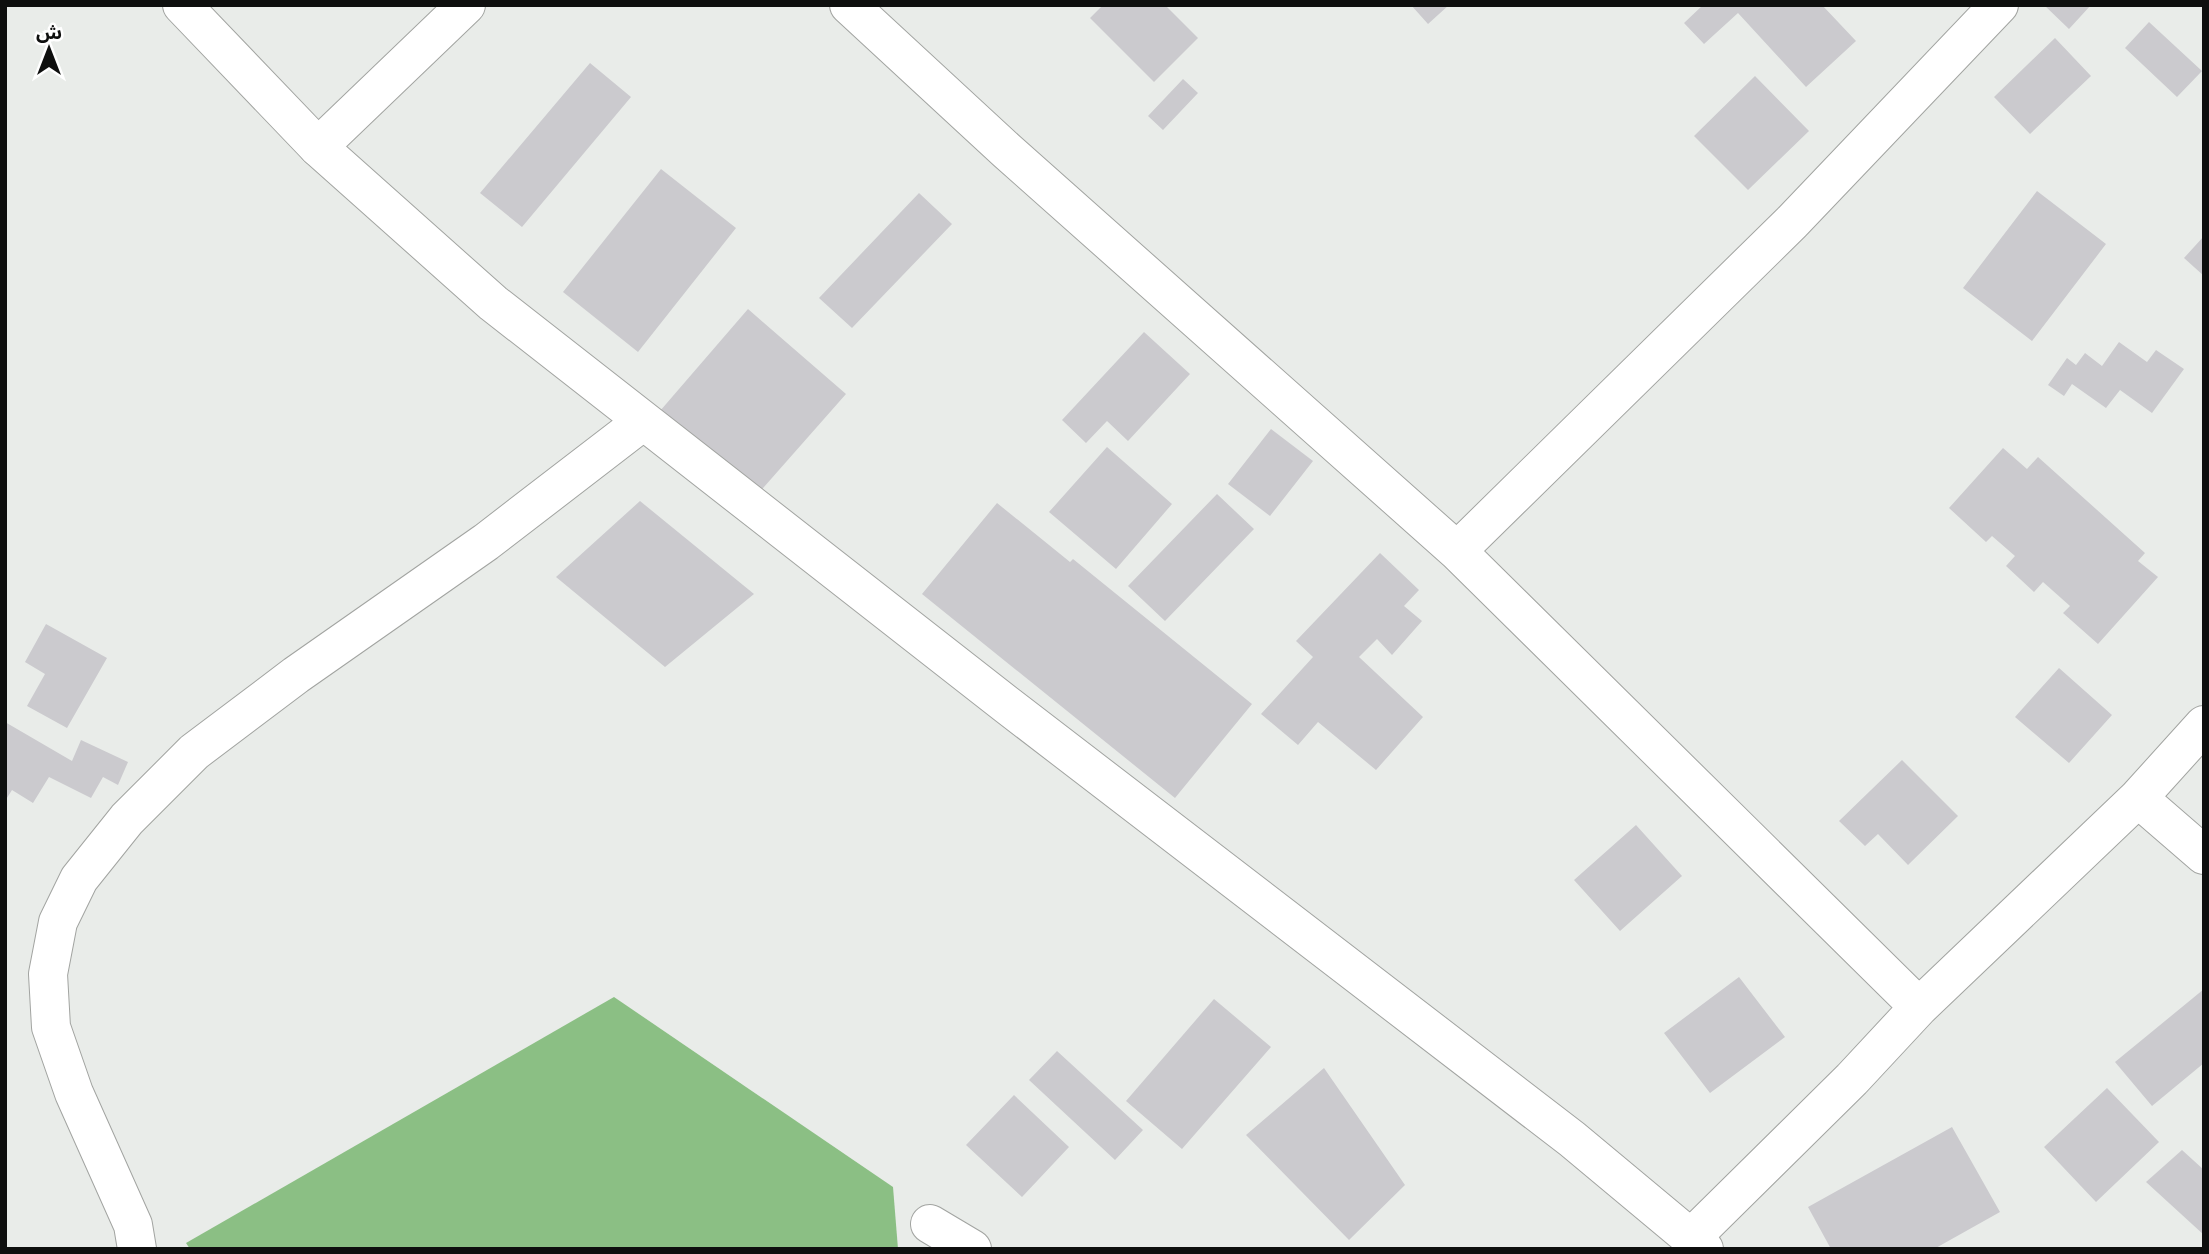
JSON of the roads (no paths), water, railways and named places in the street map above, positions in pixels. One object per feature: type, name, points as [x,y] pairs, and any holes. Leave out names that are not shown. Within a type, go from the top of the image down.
[{"type":"street","points":[[182,5],[318,147],[493,303],[642,422],[1572,1139],[1698,1243],[1919,1007],[2138,798],[2204,725]]},
{"type":"street","points":[[318,147],[466,5]]},
{"type":"street","points":[[849,5],[1007,150],[1457,551],[1919,1007]]},
{"type":"street","points":[[1457,551],[1792,222],[1999,5]]},
{"type":"street","points":[[137,1249],[133,1225],[74,1093],[51,1027],[48,974],[58,922],[79,880],[127,819],[158,785],[194,752],[296,676],[486,542],[642,422]]},
{"type":"street","points":[[2138,798],[2204,855]]},
{"type":"street","points":[[930,1224],[972,1249]]}]
